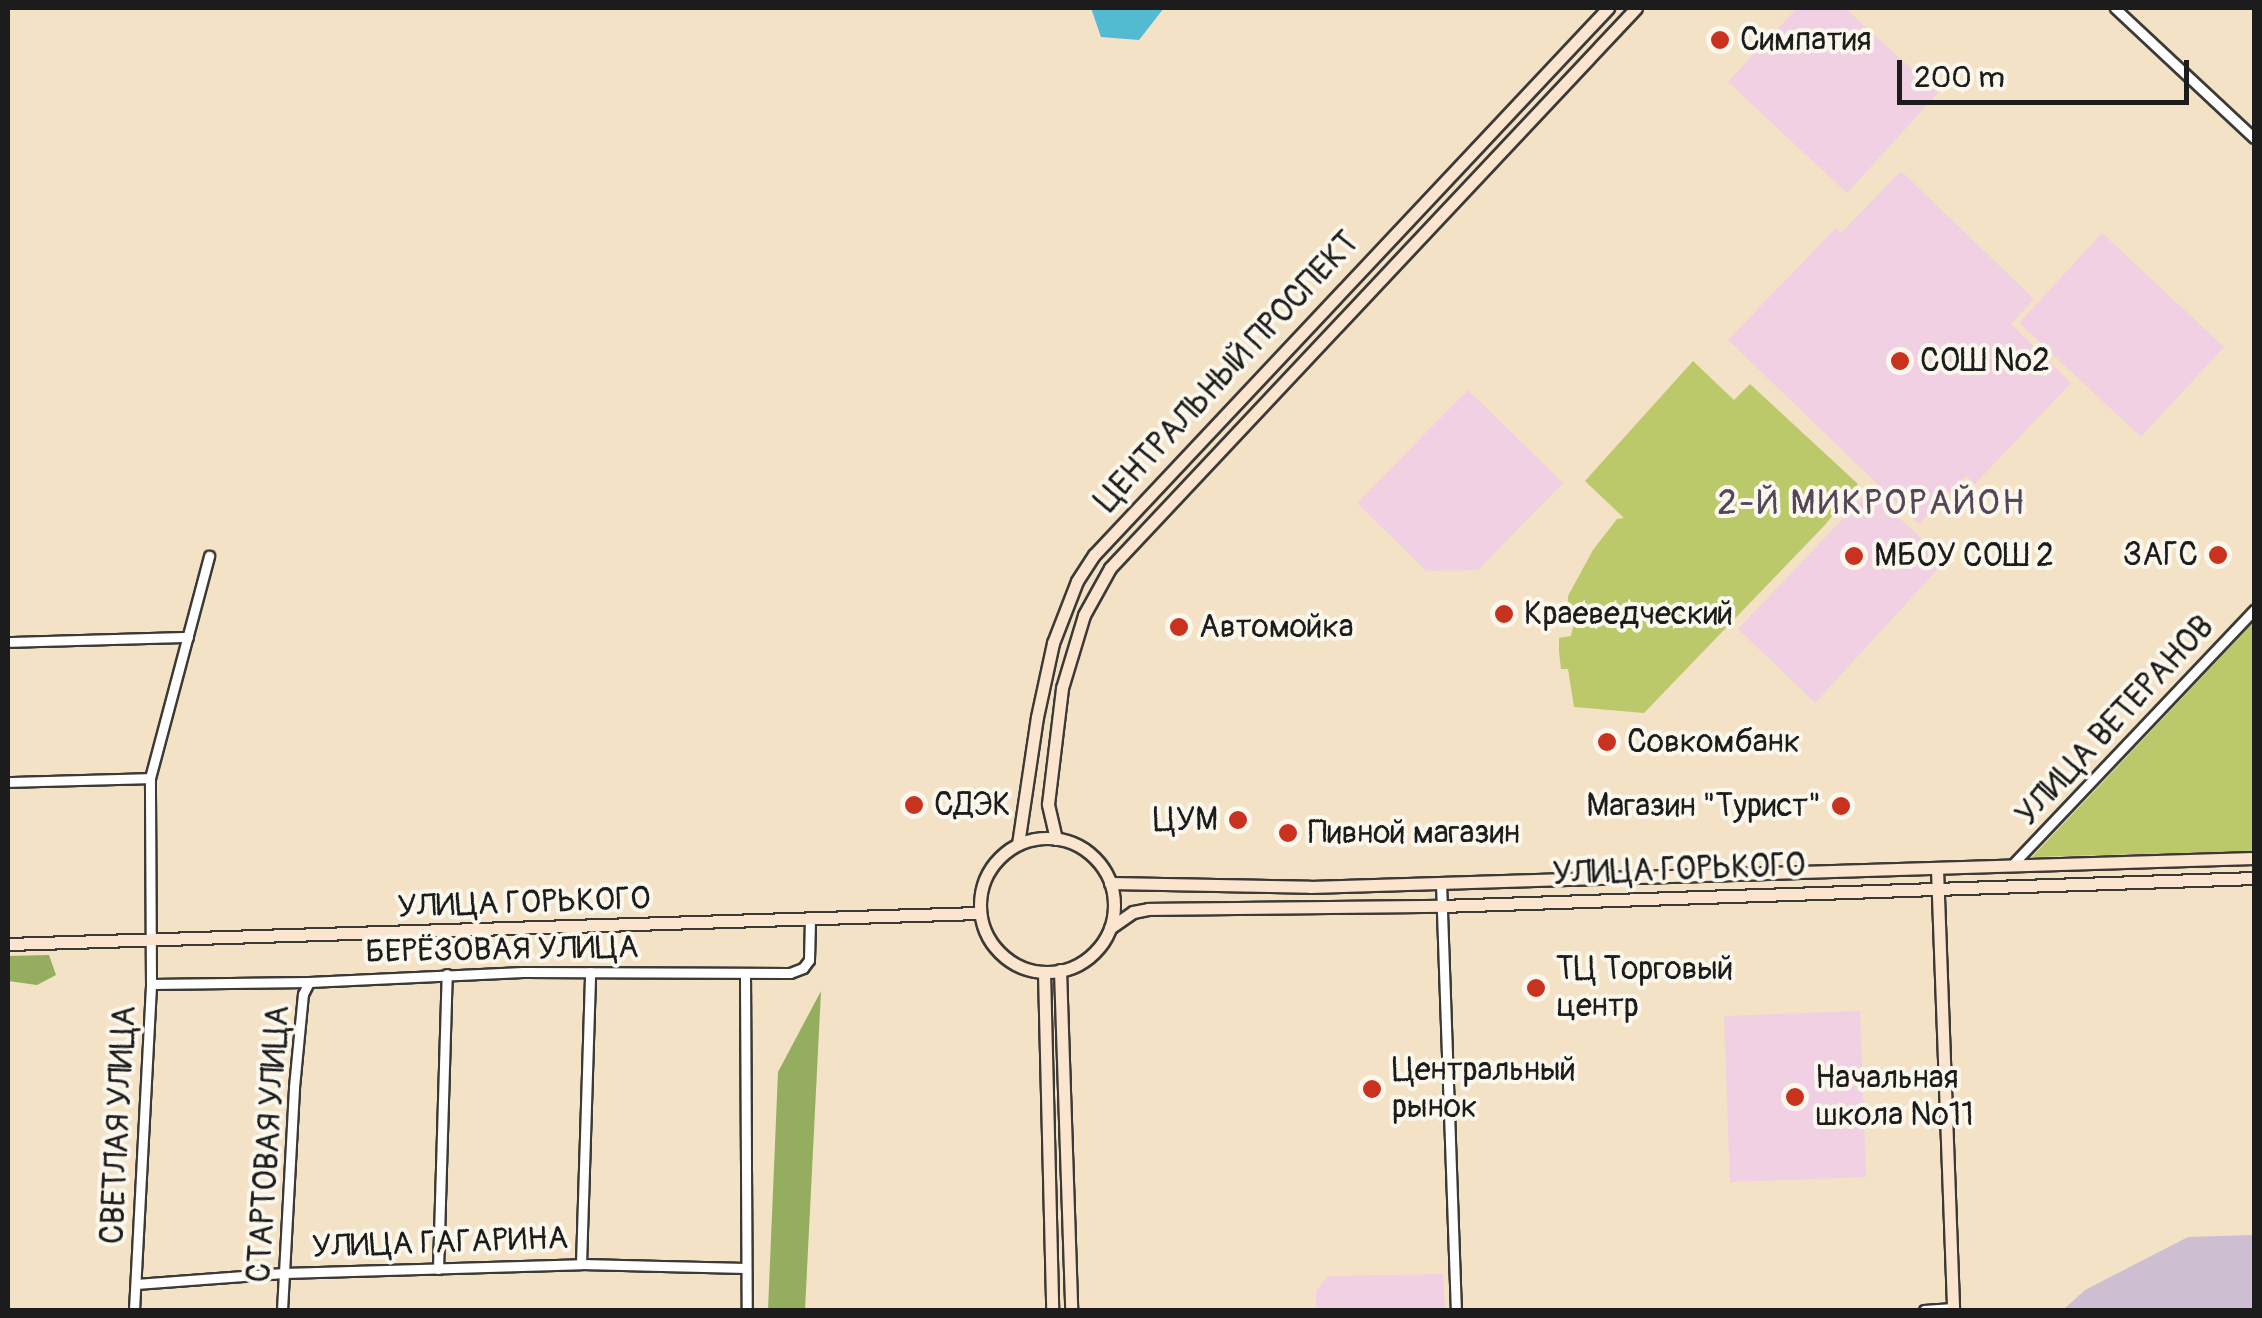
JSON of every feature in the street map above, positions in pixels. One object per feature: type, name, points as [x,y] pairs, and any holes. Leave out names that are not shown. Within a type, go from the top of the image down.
[{"type":"main road","name":"ЦЕНТРАЛЬНЫЙ ПРОСПЕКТ","points":[[1018,844],[1043,686],[1066,606],[1094,555],[1608,8]]},
{"type":"main road","name":"ЦЕНТРАЛЬНЫЙ ПРОСПЕКТ","points":[[1056,838],[1048,820],[1052,745],[1062,688],[1084,615],[1110,568],[1636,8]]},
{"type":"main road","points":[[1376,256],[1390,270]]},
{"type":"main road","points":[[1066,606],[1084,615]]},
{"type":"main road","points":[[1056,838],[1086,851],[1110,883],[1110,928],[1092,954],[1060,970],[1044,972],[1026,968],[997,950],[979,913],[989,870],[1018,844],[1056,838]]},
{"type":"main road","name":"УЛИЦА ГОРЬКОГО","points":[[1110,883],[1310,887],[2254,858]]},
{"type":"main road","points":[[1937,869],[1953,1309]]},
{"type":"main road","name":"УЛИЦА ГОРЬКОГО","points":[[1110,928],[1133,912],[1148,909],[1441,906],[2254,878]]},
{"type":"main road","name":"УЛИЦА ГОРЬКОГО","points":[[8,944],[979,913]]},
{"type":"main road","points":[[1060,970],[1070,1310]]},
{"type":"main road","points":[[1044,972],[1052,1310]]},
{"type":"street","points":[[2115,8],[2254,138]]},
{"type":"street","name":"СВЕТЛАЯ УЛИЦА","points":[[134,1310],[152,984],[148,942],[150,778],[209,556]]},
{"type":"street","name":"УЛИЦА ВЕТЕРАНОВ","points":[[2011,866],[2254,610]]},
{"type":"street","points":[[8,642],[188,637]]},
{"type":"street","points":[[8,782],[150,778]]},
{"type":"street","points":[[1441,883],[1456,1310]]},
{"type":"street","name":"БЕРЁЗОВАЯ УЛИЦА","points":[[152,984],[308,982],[446,974],[745,974],[803,968],[809,960],[810,920]]},
{"type":"street","points":[[580,1264],[590,972]]},
{"type":"street","points":[[438,1268],[446,974]]},
{"type":"street","points":[[745,974],[747,1310]]},
{"type":"street","name":"СТАРТОВАЯ УЛИЦА","points":[[282,1310],[294,1087],[303,994],[308,982]]},
{"type":"street","name":"УЛИЦА ГАГАРИНА","points":[[136,1284],[284,1274],[580,1264],[746,1268]]},
{"type":"street","points":[[1924,1310],[1953,1309]]},
{"type":"shaded area","points":[[1797,8],[1845,8],[1938,93],[1847,193],[1728,82]]},
{"type":"shaded area","name":"СОШ №2","points":[[1901,171],[2034,299],[2011,324],[2071,383],[1975,484],[1966,476],[1919,524],[1728,340],[1836,228],[1841,233]]},
{"type":"shaded area","points":[[2102,233],[2224,347],[2141,437],[2019,323]]},
{"type":"shaded area","points":[[1468,390],[1563,483],[1478,570],[1426,571],[1357,503]]},
{"type":"shaded area","points":[[1870,490],[1945,561],[1815,703],[1738,629]]},
{"type":"shaded area","name":"Начальная школа №11","points":[[1860,1011],[1866,1177],[1730,1182],[1724,1016]]},
{"type":"shaded area","points":[[2254,1235],[2254,1310],[2063,1310],[2085,1290],[2188,1237]]},
{"type":"shaded area","points":[[1443,1274],[1445,1310],[1316,1310],[1316,1291],[1328,1276]]},
{"type":"green space","points":[[1693,361],[1734,400],[1750,384],[1858,484],[1824,526],[1644,713],[1574,707],[1568,669],[1561,669],[1559,652],[1559,638],[1571,636],[1574,623],[1573,615],[1568,614],[1568,596],[1593,550],[1617,519],[1624,518],[1585,481]]},
{"type":"green space","points":[[2254,622],[2254,851],[2032,857]]},
{"type":"green space","points":[[49,955],[56,975],[37,985],[8,981],[8,956]]},
{"type":"green space","points":[[821,991],[805,1310],[768,1310],[778,1072]]},
{"type":"water","points":[[1091,8],[1164,8],[1139,40],[1101,37]]},
{"type":"place","name":"Симпатия","points":[[1720,40]]},
{"type":"place","name":"СОШ №2","points":[[1900,361]]},
{"type":"place","name":"ЗАГС","points":[[2218,555]]},
{"type":"place","name":"МБОУ СОШ 2","points":[[1854,556]]},
{"type":"place","name":"Краеведческий","points":[[1504,614]]},
{"type":"place","name":"Автомойка","points":[[1179,627]]},
{"type":"place","name":"Совкомбанк","points":[[1607,742]]},
{"type":"place","name":"СДЭК","points":[[914,805]]},
{"type":"place","name":"Магазин \"Турист\"","points":[[1841,806]]},
{"type":"place","name":"ЦУМ","points":[[1238,820]]},
{"type":"place","name":"Пивной магазин","points":[[1288,833]]},
{"type":"place","name":"ТЦ Торговый центр","points":[[1536,988]]},
{"type":"place","name":"Центральный рынок","points":[[1372,1089]]},
{"type":"place","name":"Начальная школа №11","points":[[1795,1097]]},
{"type":"district","name":"2-Й МИКРОРАЙОН","points":[[1872,503]]}]
